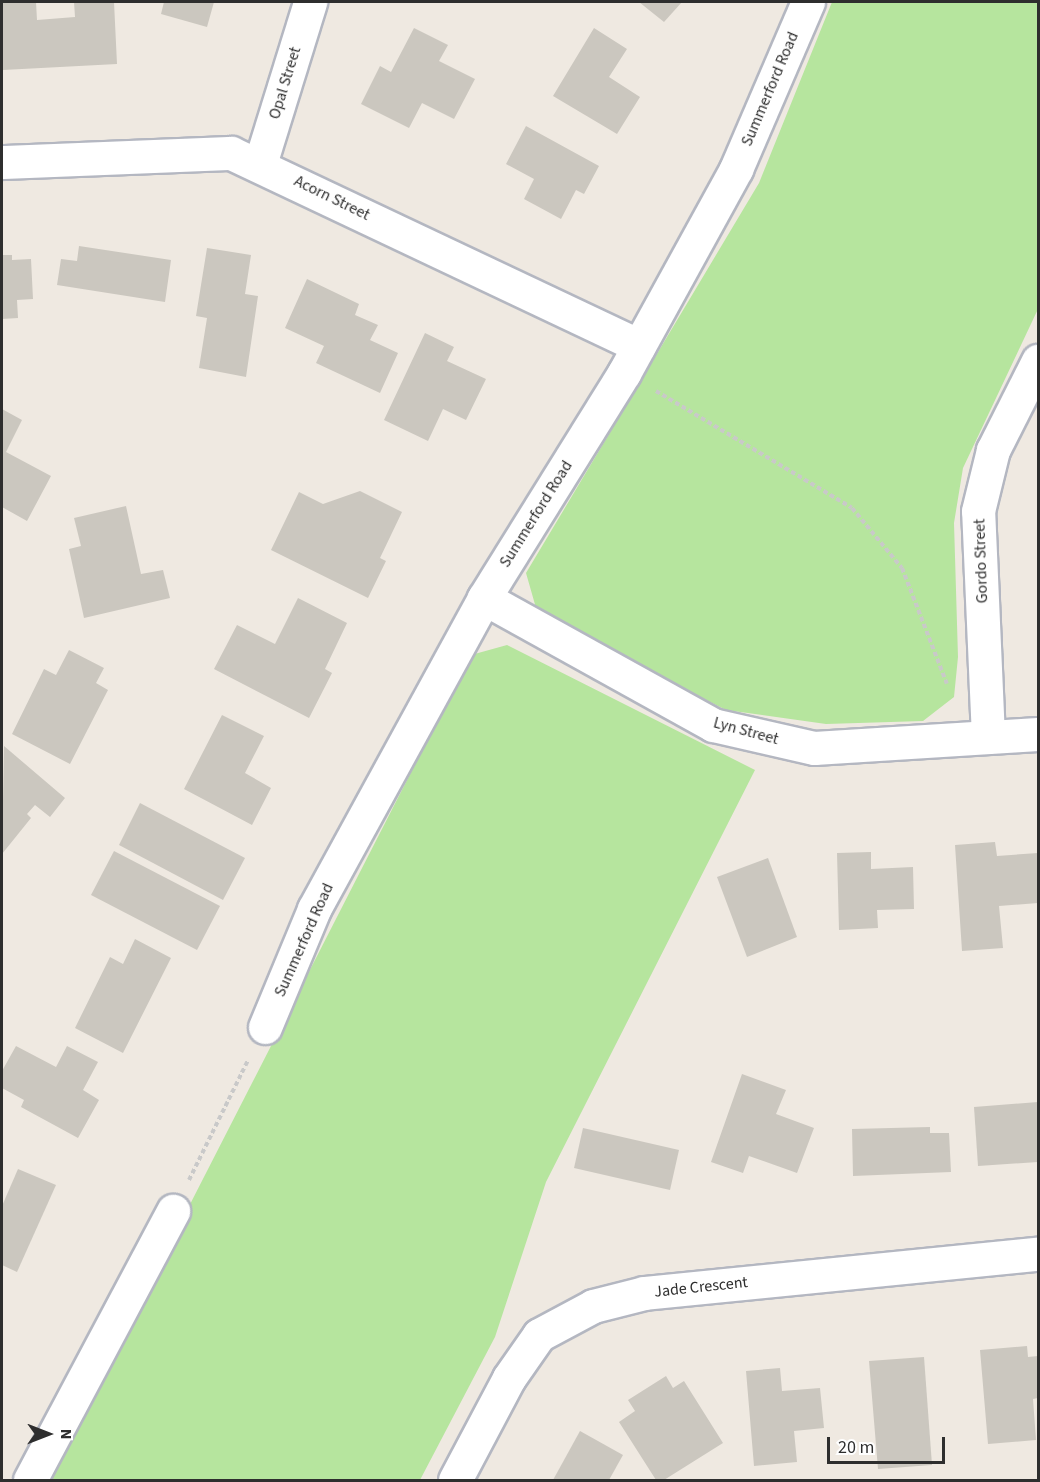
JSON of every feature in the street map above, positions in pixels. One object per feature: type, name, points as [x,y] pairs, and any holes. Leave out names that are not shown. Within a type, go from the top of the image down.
[{"type":"street","name":"Opal Street","points":[[260,164],[310,2]]},
{"type":"street","name":"Summerford Road","points":[[265,1027],[314,909],[484,598],[632,360],[736,169],[808,2]]},
{"type":"street","name":"Acorn Street","points":[[2,162],[231,153],[260,164],[632,360]]},
{"type":"street","name":"Gordo Street","points":[[978,737],[978,511],[993,450],[1038,361]]},
{"type":"street","name":"Lyn Street","points":[[484,598],[713,725],[814,748],[1038,734]]},
{"type":"street","points":[[30,1480],[173,1211]]},
{"type":"street","name":"Jade Crescent","points":[[455,1480],[509,1378],[539,1335],[593,1306],[644,1293],[1038,1254]]},
{"type":"path","points":[[632,360],[852,508],[902,568],[978,737]]},
{"type":"path","points":[[173,1211],[265,1027]]},
{"type":"green space","points":[[832,2],[1038,2],[1038,309],[963,468],[954,523],[958,657],[954,697],[923,721],[826,724],[726,710],[538,615],[526,573],[759,183]]},
{"type":"green space","points":[[507,645],[755,770],[546,1182],[495,1337],[420,1480],[49,1480],[471,655]]},
{"type":"building","points":[[2,2],[36,2],[37,20],[75,17],[74,2],[114,2],[117,64],[3,70]]},
{"type":"building","points":[[164,2],[214,2],[207,27],[161,14]]},
{"type":"building","points":[[639,2],[682,2],[664,22]]},
{"type":"building","points":[[414,28],[448,45],[439,61],[475,79],[454,119],[422,103],[409,128],[361,104],[380,66],[391,72]]},
{"type":"building","points":[[594,28],[627,49],[609,77],[640,97],[617,134],[553,96]]},
{"type":"building","points":[[526,126],[599,166],[584,194],[576,190],[561,219],[524,199],[534,179],[506,164]]},
{"type":"building","points":[[79,246],[171,260],[165,302],[57,285],[61,259],[77,261]]},
{"type":"building","points":[[207,248],[251,255],[245,294],[258,296],[246,377],[199,368],[207,318],[196,316]]},
{"type":"building","points":[[2,255],[12,255],[12,260],[31,259],[33,299],[17,300],[18,318],[2,319]]},
{"type":"building","points":[[307,279],[359,304],[355,315],[378,325],[370,340],[398,353],[380,393],[316,363],[324,346],[285,328]]},
{"type":"building","points":[[425,333],[454,347],[447,361],[486,379],[466,420],[443,409],[428,441],[384,420]]},
{"type":"building","points":[[2,409],[22,420],[6,452],[51,476],[27,521],[2,507]]},
{"type":"building","points":[[360,491],[402,512],[380,558],[386,561],[368,598],[271,550],[299,492],[323,504]]},
{"type":"building","points":[[126,506],[141,574],[163,570],[170,598],[84,618],[69,549],[81,546],[74,518]]},
{"type":"building","points":[[298,598],[347,623],[325,669],[332,673],[309,718],[214,669],[237,625],[275,644]]},
{"type":"building","points":[[69,650],[104,668],[96,683],[108,690],[70,764],[12,734],[44,669],[56,675]]},
{"type":"building","points":[[222,715],[264,736],[245,773],[271,788],[252,825],[184,789]]},
{"type":"building","points":[[4,746],[65,798],[50,817],[35,805],[27,814],[31,818],[2,854]]},
{"type":"building","points":[[140,803],[245,858],[223,900],[119,845]]},
{"type":"building","points":[[995,842],[997,856],[1038,853],[1038,903],[999,906],[1003,948],[962,951],[955,845]]},
{"type":"building","points":[[114,851],[220,906],[197,950],[91,895]]},
{"type":"building","points":[[871,852],[871,869],[913,867],[914,909],[877,910],[878,928],[839,930],[837,853]]},
{"type":"building","points":[[768,858],[797,937],[747,957],[717,877]]},
{"type":"building","points":[[135,939],[171,958],[123,1053],[75,1028],[110,957],[123,964]]},
{"type":"building","points":[[16,1046],[56,1067],[67,1046],[98,1062],[83,1090],[99,1100],[78,1138],[21,1107],[24,1100],[2,1088],[2,1071]]},
{"type":"building","points":[[742,1074],[786,1090],[776,1114],[814,1128],[797,1173],[749,1156],[743,1173],[711,1162]]},
{"type":"building","points":[[1038,1102],[1038,1162],[978,1166],[974,1107]]},
{"type":"building","points":[[930,1127],[930,1133],[949,1133],[951,1172],[853,1176],[852,1129]]},
{"type":"building","points":[[583,1128],[679,1150],[670,1190],[574,1168]]},
{"type":"building","points":[[18,1169],[56,1185],[17,1272],[2,1265],[2,1206]]},
{"type":"building","points":[[1027,1346],[1028,1357],[1038,1356],[1038,1398],[1033,1399],[1036,1440],[988,1444],[980,1350]]},
{"type":"building","points":[[924,1357],[932,1465],[878,1469],[869,1361]]},
{"type":"building","points":[[780,1368],[782,1391],[820,1388],[824,1428],[794,1431],[797,1462],[754,1466],[746,1371]]},
{"type":"building","points":[[666,1376],[673,1388],[684,1381],[723,1443],[664,1480],[656,1480],[619,1422],[635,1411],[628,1400]]},
{"type":"building","points":[[580,1431],[623,1455],[609,1480],[553,1480]]}]
